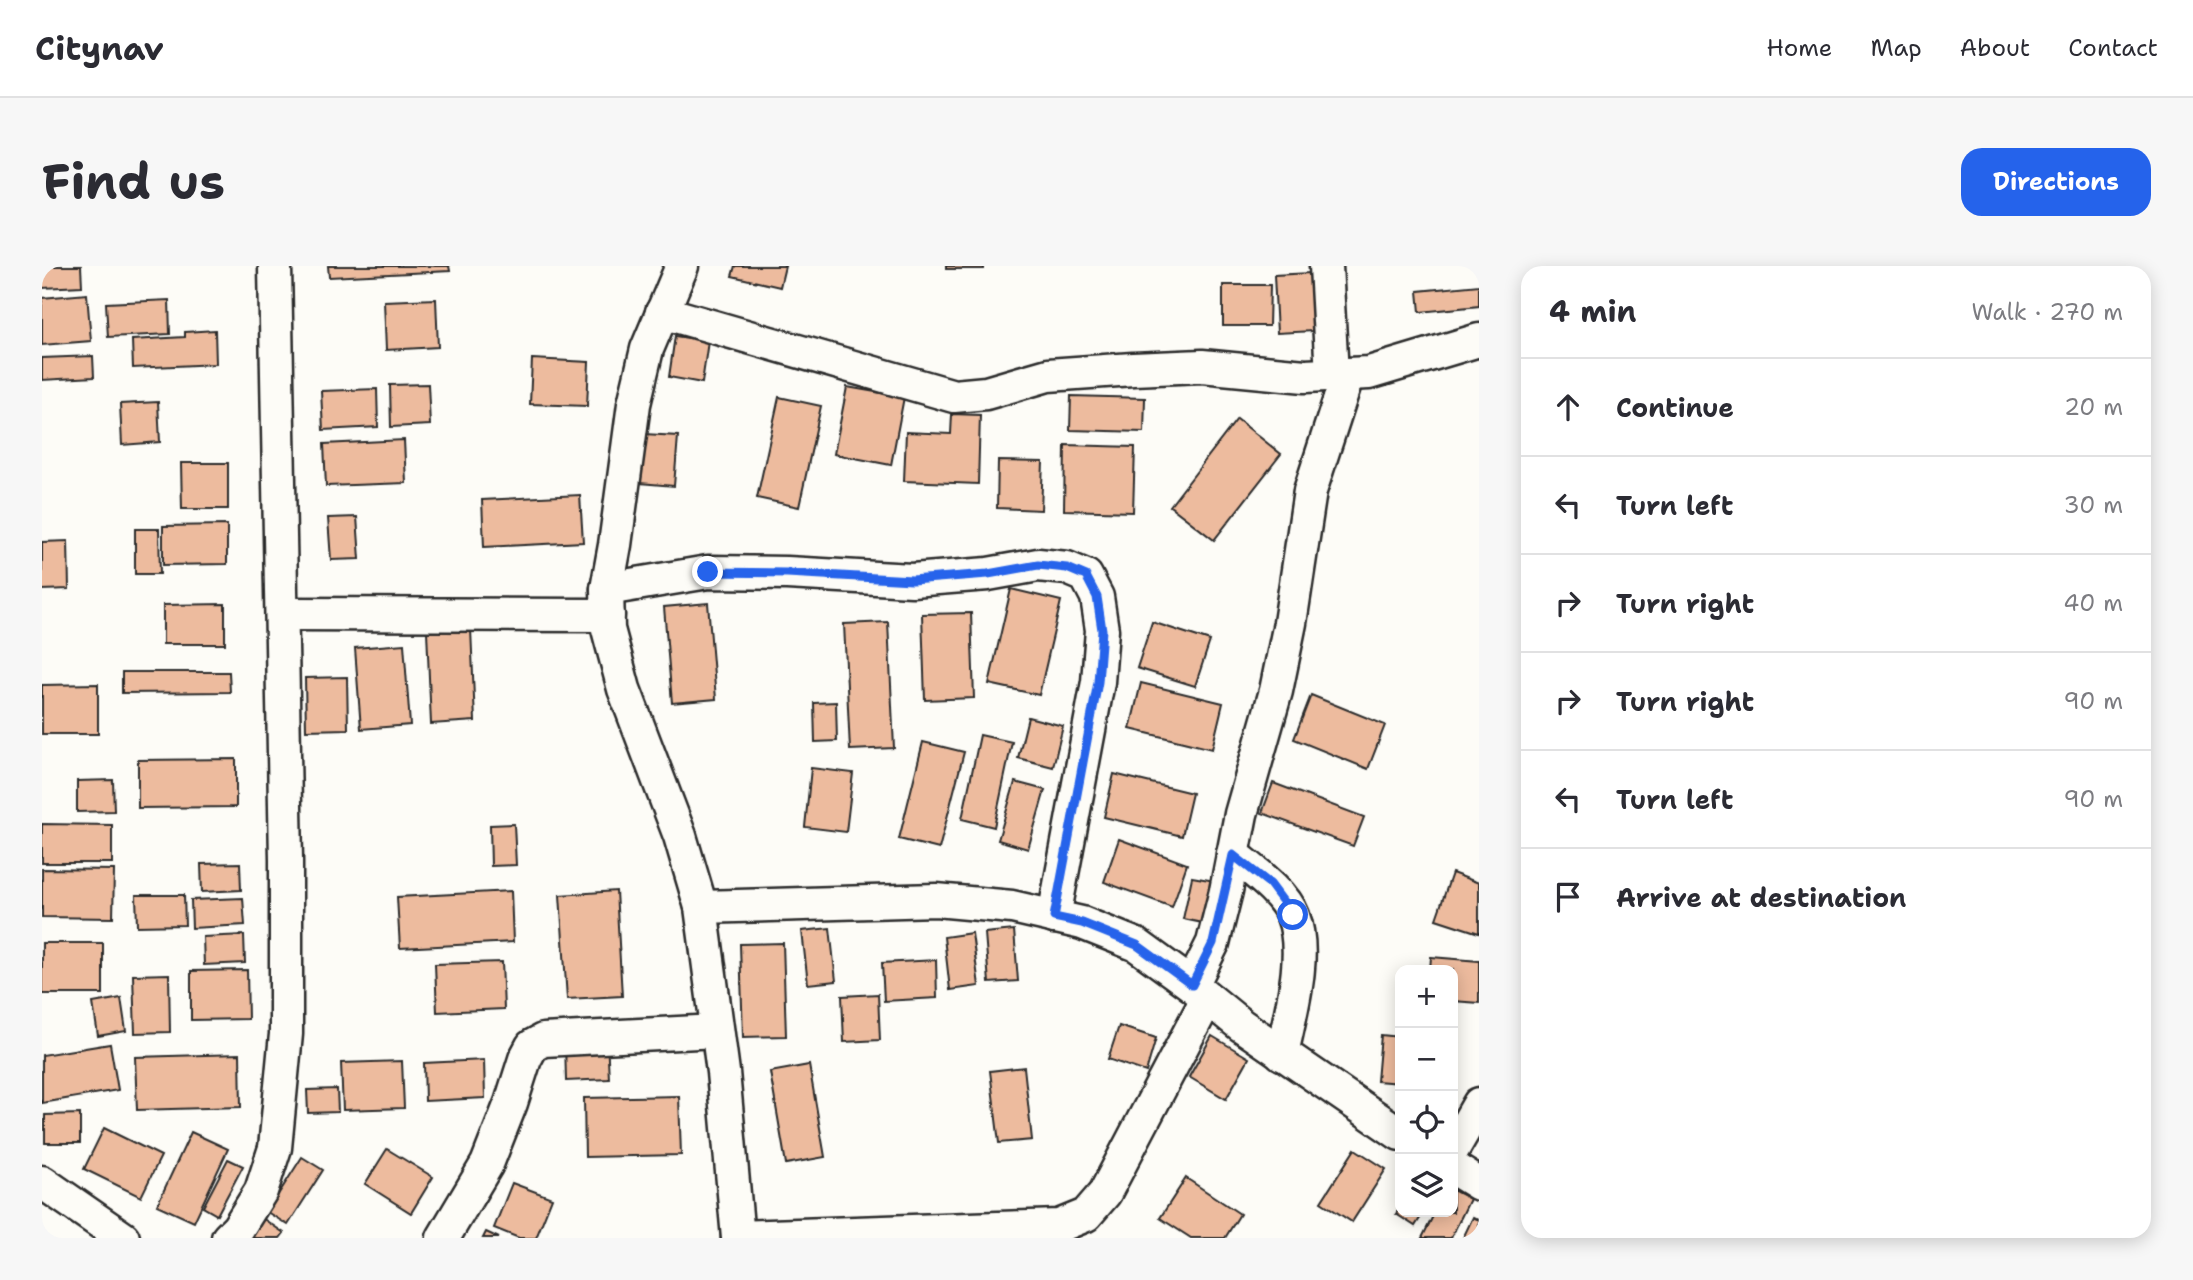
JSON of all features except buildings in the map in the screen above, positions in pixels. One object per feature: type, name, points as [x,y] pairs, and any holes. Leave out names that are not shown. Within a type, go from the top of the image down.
[{"type":"street","points":[[228,1238],[238,1228],[261,1191],[275,1148],[286,1034],[275,266]]},
{"type":"street","points":[[682,266],[647,349],[634,404],[607,602],[608,629],[624,689],[680,836],[701,907],[738,1237],[1059,1226],[1086,1215],[1105,1193],[1199,992],[1213,943],[1244,801],[1276,691],[1290,624],[1310,491],[1340,374],[1326,266]]},
{"type":"street","points":[[662,312],[954,396],[986,393],[1048,375],[1133,369],[1202,366],[1306,376],[1369,373],[1479,340]]},
{"type":"street","points":[[282,614],[607,602],[708,572],[912,580],[988,574],[1038,565],[1067,568],[1086,576],[1097,597],[1102,630],[1098,682],[1054,917]]},
{"type":"street","points":[[1233,855],[1270,884],[1293,915],[1298,944],[1297,977],[1282,1054]]},
{"type":"street","points":[[701,907],[936,900],[1012,907],[1082,923],[1137,945],[1282,1054],[1395,1131]]},
{"type":"street","points":[[443,1238],[487,1164],[532,1046],[543,1040],[717,1031]]},
{"type":"street","points":[[1458,1140],[1479,1104]]},
{"type":"street","points":[[1458,1171],[1479,1184]]},
{"type":"street","points":[[42,1182],[123,1238]]},
{"type":"route","points":[[708,572],[912,580],[988,574],[1038,565],[1067,568],[1086,576],[1097,597],[1102,630],[1098,682],[1054,917],[1082,923],[1137,945],[1192,985],[1213,943],[1233,855],[1270,884],[1293,915]]}]
